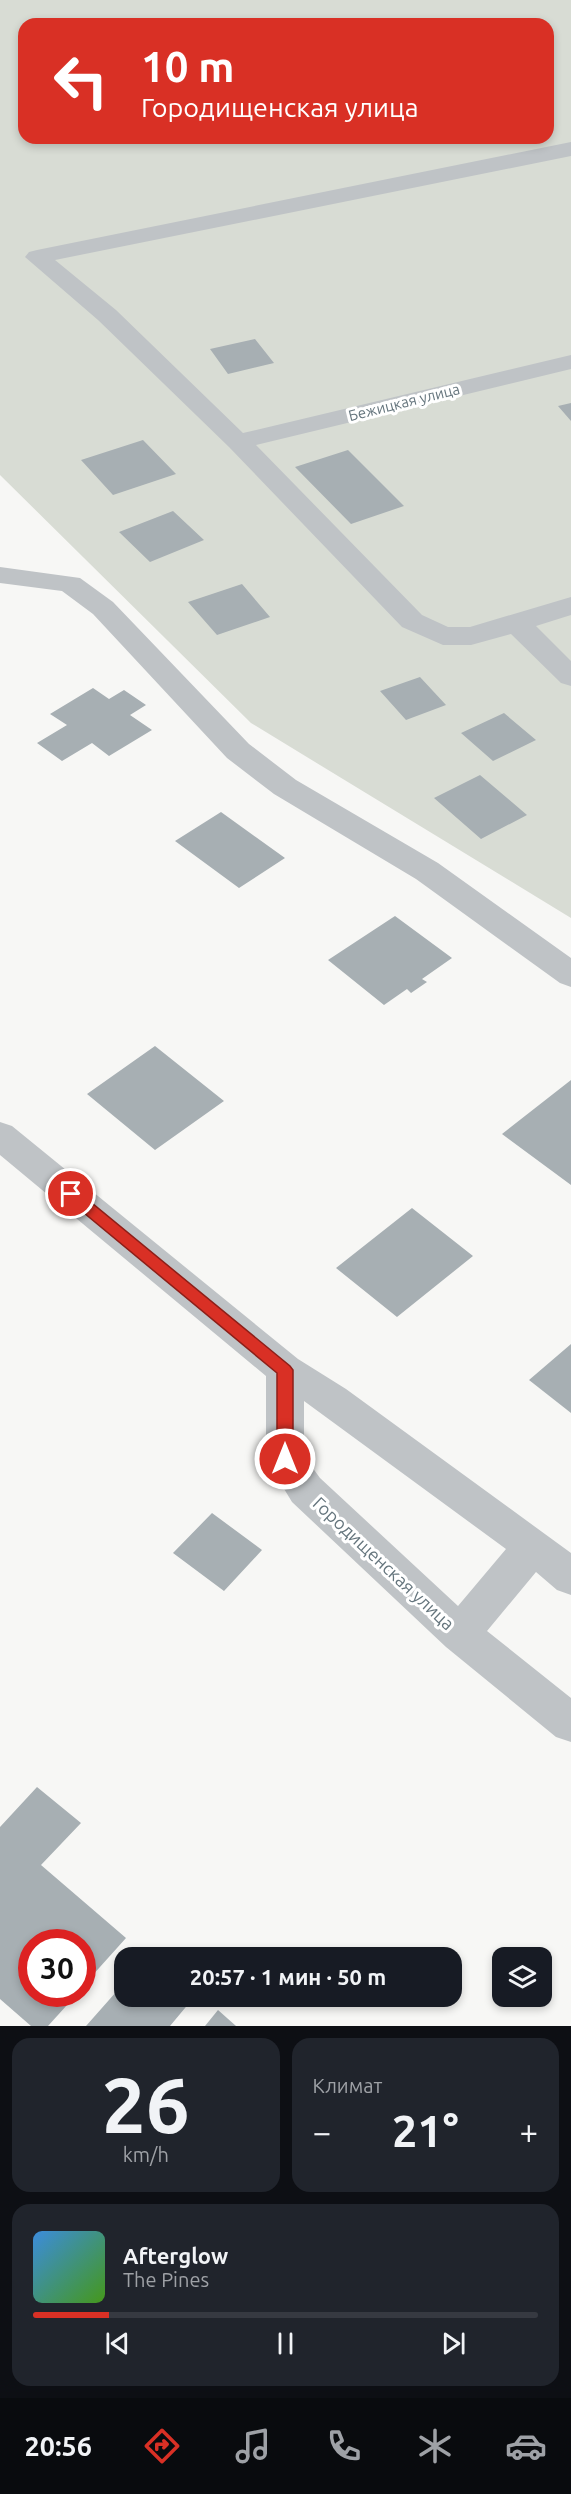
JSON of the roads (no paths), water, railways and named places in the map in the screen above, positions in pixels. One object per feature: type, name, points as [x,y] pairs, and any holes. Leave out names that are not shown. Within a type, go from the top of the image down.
[{"type":"street","points":[[571,149],[37,257],[107,315],[238,442],[412,621],[443,636],[471,636],[571,606]]},
{"type":"street","name":"Бежицкая улица","points":[[238,442],[571,362]]},
{"type":"street","points":[[0,575],[70,584],[103,608],[238,750],[285,787],[427,871],[571,975]]},
{"type":"street","points":[[516,623],[571,677]]},
{"type":"street","points":[[0,1136],[285,1370],[333,1400],[533,1546],[571,1577]]},
{"type":"street","name":"Городищенская улица","points":[[285,1370],[285,1459],[306,1490],[460,1634],[533,1546]]},
{"type":"street","points":[[460,1634],[571,1724]]}]
